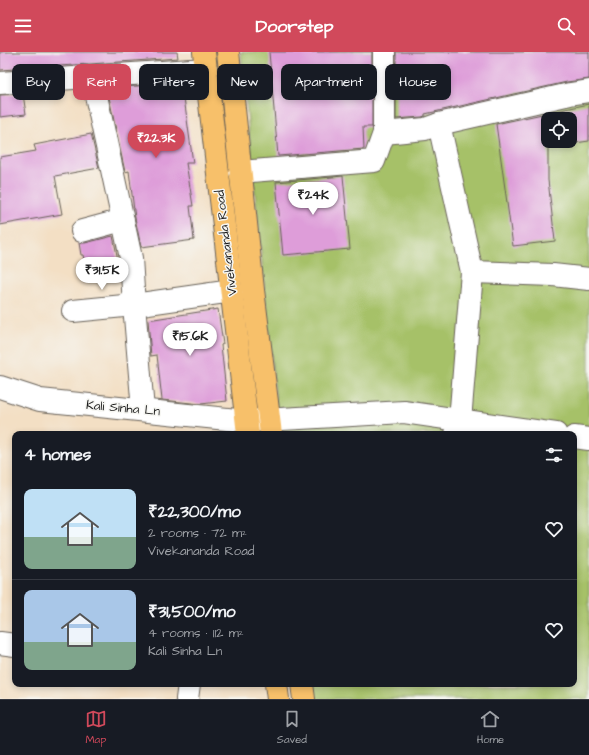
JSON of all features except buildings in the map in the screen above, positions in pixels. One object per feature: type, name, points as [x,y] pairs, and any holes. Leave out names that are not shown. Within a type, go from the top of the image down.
[{"type":"main road","name":"Vivekananda Road","points":[[228,52],[240,172],[270,427]]},
{"type":"main road","name":"Vivekananda Road","points":[[205,60],[248,428]]},
{"type":"street","points":[[240,172],[374,161],[384,133],[384,52]]},
{"type":"street","points":[[131,71],[205,60]]},
{"type":"street","points":[[0,83],[73,78]]},
{"type":"street","points":[[384,133],[425,129],[439,124],[589,91]]},
{"type":"street","points":[[97,100],[131,258],[143,410]]},
{"type":"street","points":[[439,124],[472,272],[458,427]]},
{"type":"street","points":[[82,232],[123,220]]},
{"type":"street","points":[[472,272],[553,275],[589,279]]},
{"type":"street","points":[[73,311],[134,305],[232,291]]},
{"type":"street","name":"Kali Sinha Ln","points":[[0,387],[40,400],[143,410],[248,428],[270,427],[404,412],[458,427],[514,431]]},
{"type":"street","points":[[577,437],[589,439]]},
{"type":"street","points":[[0,643],[12,645]]},
{"type":"street","points":[[187,699],[189,687]]},
{"type":"street","points":[[275,688],[303,690]]},
{"type":"green space","points":[[241,52],[589,52],[589,699],[305,699],[304,687],[577,687],[577,431],[279,431],[246,100],[273,100],[273,64],[242,64]]}]
